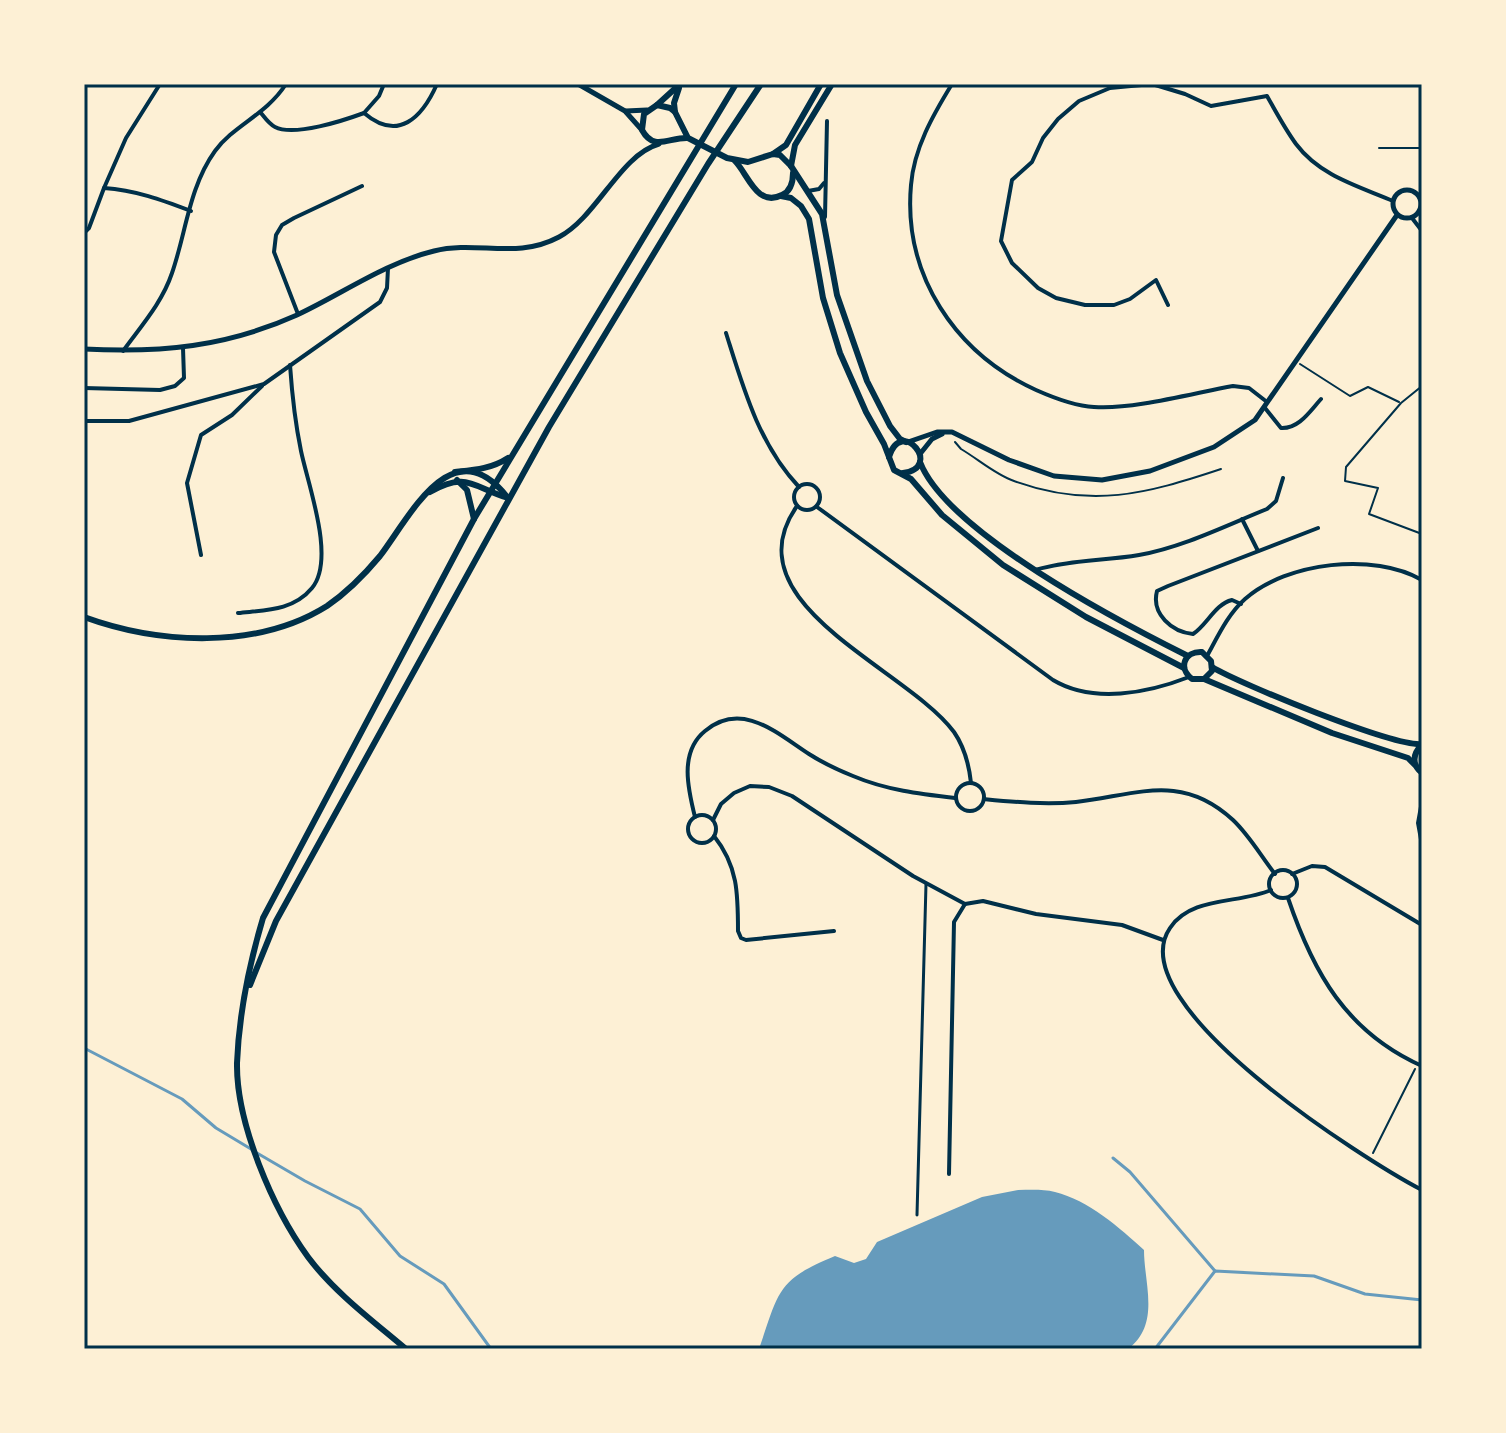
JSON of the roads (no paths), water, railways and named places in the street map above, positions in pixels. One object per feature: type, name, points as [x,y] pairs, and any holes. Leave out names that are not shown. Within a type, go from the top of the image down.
[{"type":"main road","points":[[680,84],[648,110],[642,119],[643,132],[650,141],[659,144],[689,139],[731,159],[748,162],[773,154],[786,145],[821,84]]},
{"type":"main road","points":[[680,84],[674,103],[675,112],[689,139]]},
{"type":"main road","points":[[406,1349],[353,1304],[308,1257],[275,1201],[256,1158],[244,1114],[237,1066],[242,1012],[254,950],[263,918],[474,519],[736,84]]},
{"type":"main road","points":[[242,1012],[257,964],[276,921],[508,498],[701,175],[761,84]]},
{"type":"main road","points":[[781,196],[791,186],[795,145],[832,84]]},
{"type":"main road","points":[[657,105],[675,112]]},
{"type":"main road","points":[[670,141],[679,131],[680,124]]},
{"type":"main road","points":[[773,154],[786,159],[817,204],[825,227],[837,295],[853,348],[887,422],[896,435],[916,446],[929,480],[952,505],[992,539],[1035,570],[1092,605],[1188,656],[1200,652],[1207,656],[1212,667],[1204,679]]},
{"type":"main road","points":[[757,158],[750,168],[752,187],[768,198],[791,198],[809,219],[830,323],[854,387],[894,470],[911,472],[920,458]]},
{"type":"main road","points":[[731,159],[750,181]]},
{"type":"main road","points":[[889,457],[896,444],[907,442]]},
{"type":"main road","points":[[84,617],[107,625],[174,637],[229,636],[278,627],[327,606],[347,590],[379,556],[419,498],[456,476],[496,466],[511,456]]},
{"type":"main road","points":[[903,473],[962,533],[1003,565],[1086,617],[1184,668],[1189,677],[1204,679],[1332,733],[1408,758],[1421,775]]},
{"type":"main road","points":[[456,476],[477,474],[495,482],[508,498]]},
{"type":"main road","points":[[456,476],[489,493],[508,498]]},
{"type":"main road","points":[[456,476],[467,490],[474,519]]},
{"type":"main road","points":[[1184,668],[1188,656]]},
{"type":"main road","points":[[1212,667],[1336,720],[1422,745],[1415,755],[1415,765]]},
{"type":"street","points":[[84,233],[89,228],[126,138],[160,84]]},
{"type":"street","points":[[123,351],[161,300],[172,274],[197,182],[216,150],[261,113],[286,84]]},
{"type":"street","points":[[261,113],[272,126],[292,129],[327,124],[364,113],[379,96],[384,84]]},
{"type":"street","points":[[364,113],[377,124],[387,126],[414,118],[425,109],[437,84]]},
{"type":"street","points":[[84,349],[183,348],[257,332],[388,268],[449,248],[532,249],[561,237],[583,219],[643,145],[643,132],[625,111],[578,84]]},
{"type":"street","points":[[952,84],[927,125],[911,183],[911,235],[927,281],[943,314],[981,357],[1009,378],[1056,399],[1094,407],[1233,386],[1249,388],[1267,406],[1281,428],[1290,428],[1321,399]]},
{"type":"street","points":[[1168,305],[1156,280],[1130,299],[1114,305],[1085,305],[1056,298],[1038,288],[1012,263],[1001,241],[1012,180],[1032,162],[1043,138],[1058,119],[1079,101],[1110,88],[1152,84],[1211,106],[1267,96],[1296,144],[1315,164],[1341,180],[1393,201]]},
{"type":"street","points":[[625,111],[648,110]]},
{"type":"street","points":[[825,227],[827,121]]},
{"type":"street","points":[[640,152],[659,144]]},
{"type":"street","points":[[807,190],[819,189],[825,181]]},
{"type":"street","points":[[298,314],[274,252],[276,235],[282,225],[294,218],[362,186]]},
{"type":"street","points":[[104,188],[149,196],[191,211]]},
{"type":"street","points":[[1412,218],[1421,207],[1419,192],[1403,190],[1393,201],[1393,209],[1397,215],[1412,218],[1422,231]]},
{"type":"street","points":[[907,442],[946,432],[1054,476],[1102,480],[1150,471],[1214,447],[1255,420],[1267,406],[1397,215]]},
{"type":"street","points":[[201,555],[187,483],[201,435],[232,415],[264,384],[380,302],[387,288],[388,268]]},
{"type":"street","points":[[726,333],[756,420],[778,460],[799,487]]},
{"type":"street","points":[[84,388],[169,389],[184,378],[183,348]]},
{"type":"street","points":[[238,613],[288,606],[314,586],[321,567],[315,509],[293,407],[290,365]]},
{"type":"street","points":[[84,421],[129,421],[264,384]]},
{"type":"street","points":[[920,458],[932,439],[946,432]]},
{"type":"street","points":[[1035,570],[1056,564],[1168,549],[1267,509],[1276,501],[1283,478]]},
{"type":"street","points":[[807,484],[817,488],[821,497],[817,507],[808,511],[797,506],[794,498],[799,487],[807,484]]},
{"type":"street","points":[[797,506],[784,532],[781,554],[785,577],[791,589],[814,616],[942,719],[964,749],[971,783]]},
{"type":"street","points":[[817,507],[1069,689],[1087,693],[1123,692],[1189,677]]},
{"type":"street","points":[[1242,519],[1258,551]]},
{"type":"street","points":[[1241,604],[1232,600],[1225,602],[1193,634],[1183,633],[1162,617],[1155,597],[1157,591],[1168,586],[1318,528]]},
{"type":"street","points":[[1207,656],[1224,625],[1241,604],[1280,579],[1326,566],[1364,564],[1393,569],[1422,580]]},
{"type":"street","points":[[695,817],[704,815],[713,820],[716,828],[714,836],[703,842],[693,839],[689,827],[695,817],[688,777],[689,754],[700,735],[719,722],[731,719],[756,721],[770,726],[824,762],[866,782],[898,791],[955,798]]},
{"type":"street","points":[[971,783],[981,788],[984,799],[979,808],[968,812],[959,806],[955,798],[959,788],[971,783]]},
{"type":"street","points":[[713,820],[721,804],[734,793],[750,786],[769,787],[792,796],[926,884],[965,904],[983,901],[1040,914],[1122,925],[1163,940]]},
{"type":"street","points":[[984,799],[1036,803],[1088,800],[1148,789],[1186,792],[1206,800],[1233,819],[1275,874]]},
{"type":"street","points":[[1422,801],[1418,823],[1422,845]]},
{"type":"street","points":[[714,836],[729,858],[736,877],[738,931],[741,938],[834,931]]},
{"type":"street","points":[[1292,874],[1312,866],[1325,867],[1422,925]]},
{"type":"street","points":[[1285,871],[1296,880],[1297,887],[1288,898],[1278,897],[1271,890],[1270,879],[1275,874],[1285,871]]},
{"type":"street","points":[[917,1215],[926,884]]},
{"type":"street","points":[[1271,890],[1196,909],[1178,918],[1163,940],[1161,956],[1174,990],[1204,1028],[1283,1101],[1370,1160],[1422,1190]]},
{"type":"street","points":[[1288,898],[1315,965],[1334,998],[1383,1043],[1420,1065]]},
{"type":"street","points":[[949,1174],[954,922],[965,904]]},
{"type":"water","points":[[1018,1190],[1050,1191],[1079,1201],[1114,1224],[1144,1250],[1148,1316],[1138,1339],[1128,1349],[759,1349],[782,1290],[801,1273],[835,1256],[854,1263],[866,1259],[877,1242],[982,1197]]},
{"type":"waterway","points":[[84,1048],[182,1099],[216,1128],[251,1149]]},
{"type":"waterway","points":[[257,1153],[360,1209],[400,1256],[444,1284],[491,1349]]},
{"type":"waterway","points":[[1113,1158],[1130,1172],[1215,1271]]},
{"type":"waterway","points":[[1155,1349],[1215,1271],[1314,1276],[1365,1294],[1422,1300]]}]
